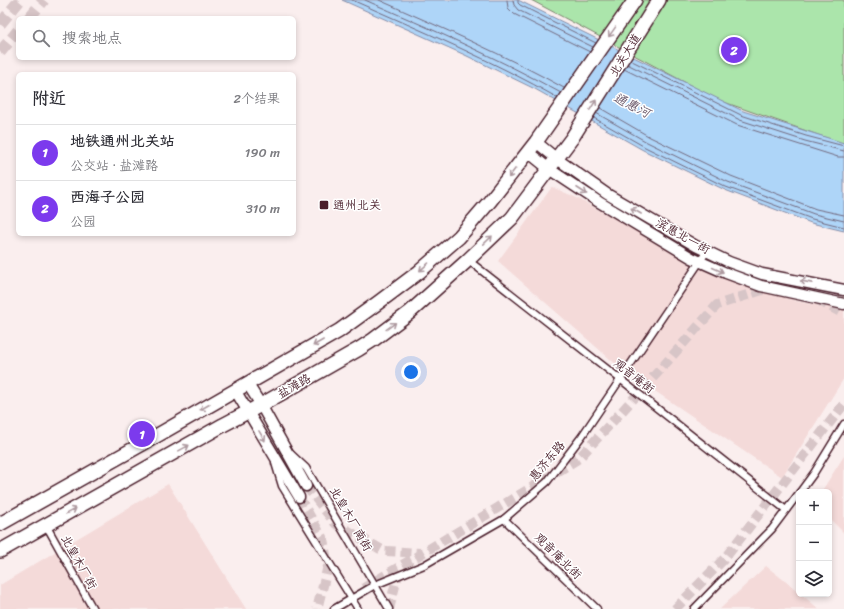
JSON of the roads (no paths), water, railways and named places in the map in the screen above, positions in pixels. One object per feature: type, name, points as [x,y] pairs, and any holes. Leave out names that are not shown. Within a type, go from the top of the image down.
[{"type":"main road","name":"北关大道","points":[[536,142],[635,0]]},
{"type":"main road","name":"北关大道","points":[[549,169],[572,138],[659,0]]},
{"type":"main road","points":[[0,524],[339,331],[419,272],[459,237],[490,201],[536,142]]},
{"type":"main road","name":"盐滩路","points":[[0,551],[373,340],[409,313],[512,218],[549,169]]},
{"type":"street","name":"滨惠北一街","points":[[536,142],[607,194],[696,246],[729,262],[762,274],[844,290]]},
{"type":"street","name":"滨惠北一街","points":[[528,152],[549,169],[599,202],[700,262],[761,286],[844,304]]},
{"type":"street","name":"惠济东路","points":[[334,609],[375,585],[424,565],[504,519],[547,482],[582,436],[707,251]]},
{"type":"street","name":"观音庵街","points":[[468,260],[786,510]]},
{"type":"street","name":"北皇木厂南街","points":[[247,383],[306,486]]},
{"type":"street","points":[[235,390],[299,497]]},
{"type":"street","points":[[801,489],[814,473],[844,424]]},
{"type":"street","name":"北皇木厂南街","points":[[284,446],[306,468],[390,609]]},
{"type":"street","points":[[272,452],[282,486],[358,609]]},
{"type":"street","points":[[694,609],[772,528],[796,496]]},
{"type":"street","name":"观音庵北街","points":[[504,519],[597,609]]},
{"type":"street","name":"北皇木厂街","points":[[46,525],[93,609]]},
{"type":"water","name":"通惠河","points":[[342,0],[518,0],[743,111],[844,143],[844,231],[811,223],[725,190],[643,150],[535,89],[465,55]]},
{"type":"tunnel","points":[[0,24],[20,0]]},
{"type":"tunnel","points":[[31,16],[44,0]]},
{"type":"tunnel","points":[[0,52],[16,33]]},
{"type":"tunnel","points":[[364,588],[579,458],[717,305],[771,287]]},
{"type":"tunnel","points":[[818,300],[844,314]]},
{"type":"tunnel","points":[[675,609],[725,558],[844,404]]},
{"type":"tunnel","points":[[306,486],[336,524],[384,551],[422,553]]},
{"type":"tunnel","points":[[299,497],[323,539],[328,566],[317,609]]},
{"type":"tunnel","points":[[389,609],[400,567]]},
{"type":"place","name":"西海子公园","points":[[734,50]]},
{"type":"place","name":"通州北关","points":[[324,205]]},
{"type":"place","name":"地铁通州北关站","points":[[142,434]]}]
